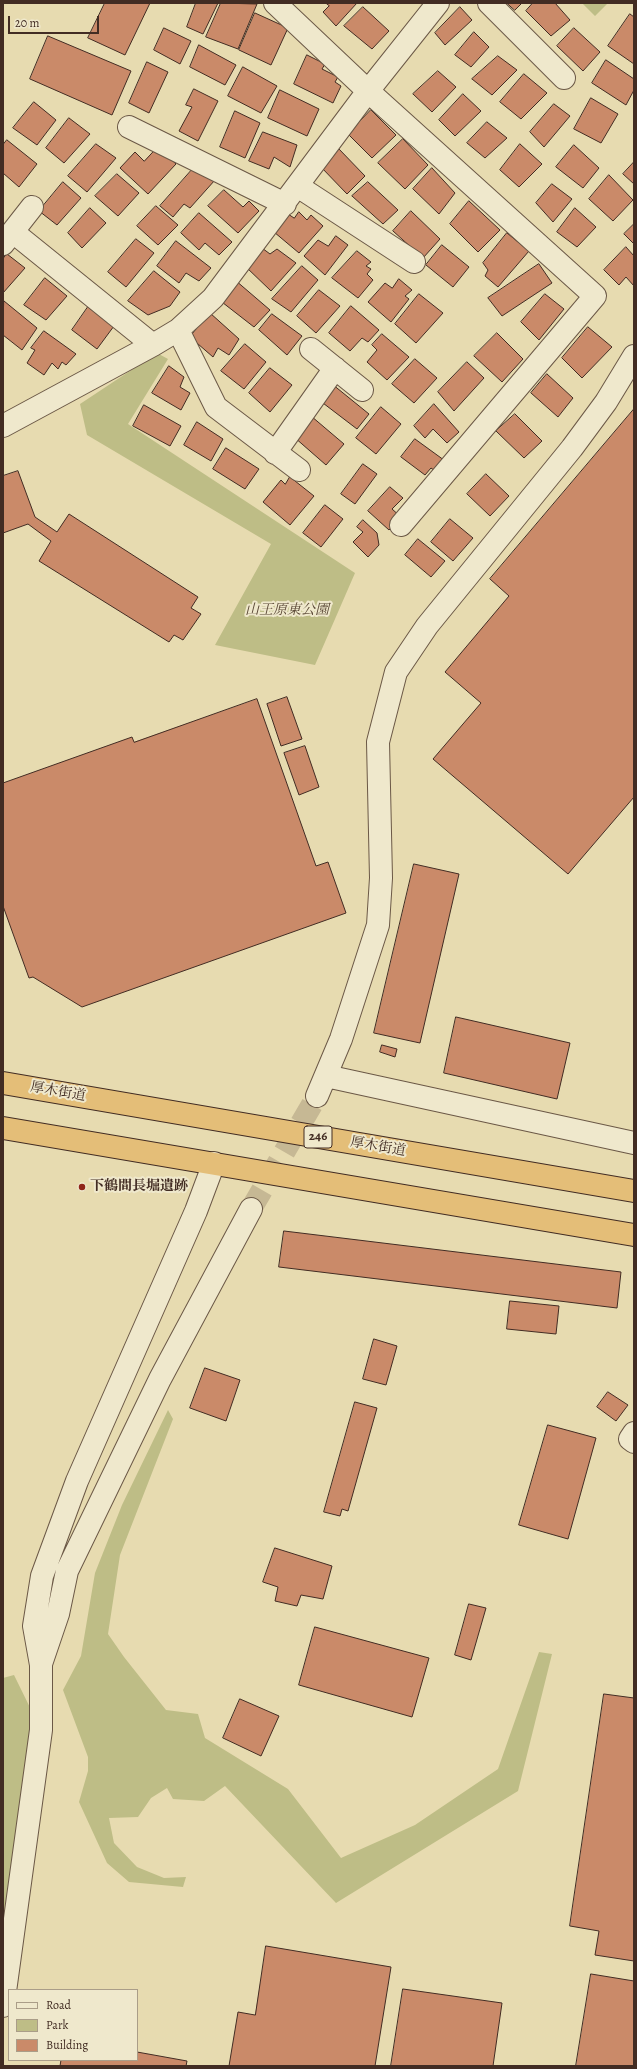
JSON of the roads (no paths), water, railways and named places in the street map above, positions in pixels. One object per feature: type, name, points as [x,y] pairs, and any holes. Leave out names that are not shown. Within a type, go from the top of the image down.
[{"type":"highway","name":"厚木街道","points":[[3,1083],[634,1191]]},
{"type":"highway","points":[[3,1128],[634,1235]]},
{"type":"street","points":[[275,3],[368,91],[595,296],[431,504],[401,526]]},
{"type":"street","points":[[3,426],[178,330],[214,298],[299,187],[368,91],[438,3]]},
{"type":"street","points":[[489,3],[564,78]]},
{"type":"street","points":[[128,127],[285,204]]},
{"type":"street","points":[[299,187],[414,262]]},
{"type":"street","points":[[32,207],[8,238],[153,344]]},
{"type":"street","points":[[178,330],[216,408],[299,470]]},
{"type":"street","points":[[311,349],[362,390]]},
{"type":"street","points":[[317,1096],[363,978],[378,925],[381,878],[378,742],[396,672],[427,626],[572,448],[606,402],[634,356]]},
{"type":"street","points":[[275,452],[335,368]]},
{"type":"street","points":[[326,1076],[634,1143]]},
{"type":"street","points":[[3,2006],[41,1730],[41,1665],[34,1626],[42,1576],[77,1481],[196,1211],[214,1163]]},
{"type":"street","points":[[41,1665],[58,1614],[67,1571],[160,1379],[251,1209]]},
{"type":"street","points":[[634,1433],[630,1439],[634,1442]]},
{"type":"tunnel","points":[[251,1209],[317,1096]]},
{"type":"place","name":"下鶴間長堀遺跡","points":[[82,1187]]},
{"type":"park label","name":"山王原東公園","points":[[287,611]]}]
